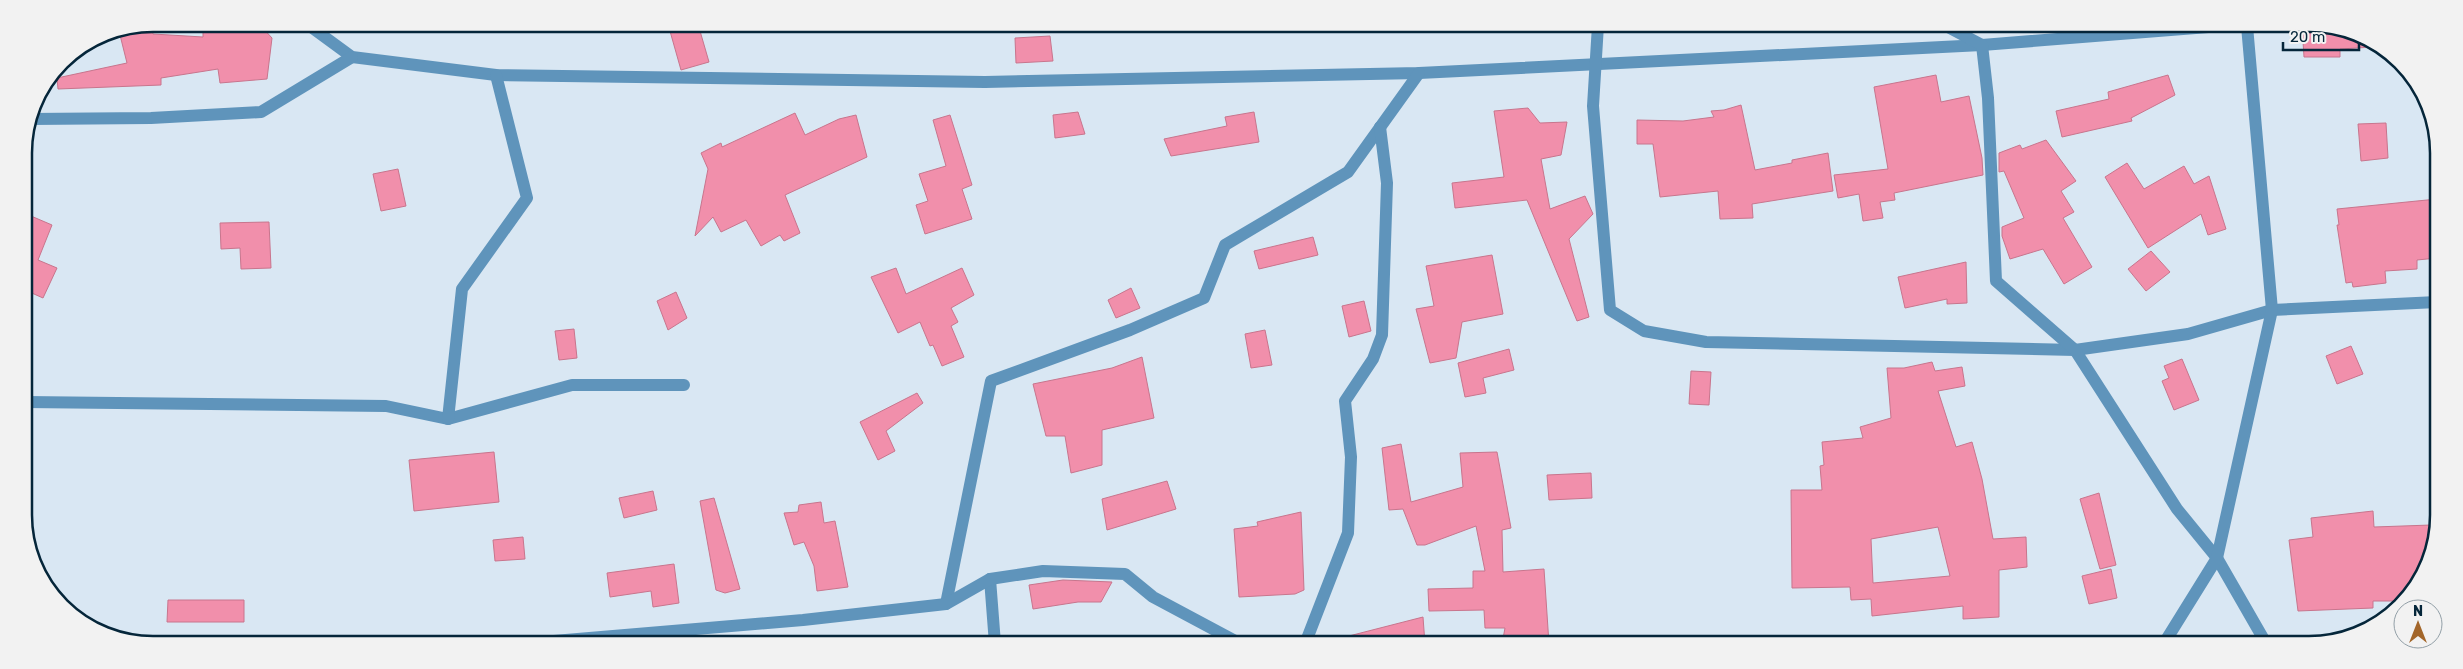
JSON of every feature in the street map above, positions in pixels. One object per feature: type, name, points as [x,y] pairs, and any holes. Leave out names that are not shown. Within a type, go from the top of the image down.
[{"type":"street","points":[[1598,32],[1593,106],[1610,310],[1644,331],[1706,342],[2075,350],[2188,334],[2272,310],[2430,302]]},
{"type":"street","points":[[1958,32],[1982,45]]},
{"type":"street","points":[[319,33],[352,57],[496,74],[985,82],[1419,73],[1982,45],[2145,32]]},
{"type":"street","points":[[2169,636],[2217,558],[2272,310],[2249,32]]},
{"type":"street","points":[[1982,45],[1988,98],[1996,281],[2075,350],[2177,509],[2217,558],[2262,636]]},
{"type":"street","points":[[38,119],[151,118],[261,112],[352,57]]},
{"type":"street","points":[[946,604],[991,382],[1130,330],[1204,298],[1225,245],[1348,172],[1419,73]]},
{"type":"street","points":[[448,419],[462,289],[527,198],[496,74]]},
{"type":"street","points":[[1308,636],[1348,533],[1351,457],[1345,401],[1373,359],[1382,335],[1387,183],[1380,128]]},
{"type":"street","points":[[32,402],[386,406],[448,419],[572,385],[684,385]]},
{"type":"street","points":[[604,637],[803,620],[946,604],[990,579],[1043,571],[1125,574],[1153,597],[1229,637]]},
{"type":"street","points":[[990,579],[994,637]]},
{"type":"street","points":[[1218,630],[1219,637]]},
{"type":"building","points":[[2302,32],[2333,35],[2349,39],[2367,47],[2340,49],[2340,57],[2304,57]]},
{"type":"building","points":[[153,33],[203,37],[203,33],[267,33],[272,38],[267,79],[220,83],[218,69],[161,78],[161,85],[58,89],[57,80],[59,77],[127,63],[121,37],[130,35]]},
{"type":"building","points":[[670,33],[701,33],[709,62],[681,70]]},
{"type":"building","points":[[1050,36],[1053,61],[1016,63],[1015,38]]},
{"type":"building","points":[[1936,75],[1941,102],[1969,96],[1982,158],[1983,175],[1894,193],[1895,200],[1880,202],[1883,218],[1863,221],[1859,194],[1838,198],[1834,175],[1888,169],[1874,87]]},
{"type":"building","points":[[2168,75],[2175,95],[2131,118],[2132,121],[2062,137],[2056,111],[2109,99],[2108,92]]},
{"type":"building","points":[[1741,105],[1755,170],[1792,163],[1792,160],[1828,153],[1833,191],[1752,204],[1753,218],[1720,219],[1718,191],[1660,197],[1653,144],[1637,144],[1637,120],[1683,121],[1714,117],[1711,111],[1724,110]]},
{"type":"building","points":[[1528,108],[1540,123],[1567,122],[1561,155],[1541,159],[1550,209],[1585,196],[1593,214],[1569,239],[1589,317],[1577,321],[1527,200],[1455,208],[1452,183],[1504,177],[1494,111]]},
{"type":"building","points":[[1078,112],[1085,134],[1055,138],[1053,115]]},
{"type":"building","points":[[1254,112],[1259,142],[1171,156],[1164,139],[1227,126],[1225,117]]},
{"type":"building","points":[[795,113],[805,135],[839,119],[856,115],[867,157],[785,195],[800,233],[784,241],[780,235],[761,246],[746,220],[721,232],[713,217],[695,236],[708,169],[701,153],[721,143],[722,147]]},
{"type":"building","points":[[950,115],[972,185],[962,189],[972,219],[925,234],[916,205],[928,201],[919,174],[946,166],[933,120]]},
{"type":"building","points":[[2386,123],[2388,158],[2361,161],[2358,124]]},
{"type":"building","points":[[2046,140],[2076,181],[2061,191],[2074,212],[2063,218],[2092,267],[2064,284],[2043,249],[2010,259],[2002,236],[2002,227],[2024,218],[2004,171],[1999,172],[1999,153],[2020,145],[2022,149]]},
{"type":"building","points":[[2127,163],[2144,189],[2184,166],[2194,184],[2209,176],[2226,229],[2208,235],[2201,214],[2148,248],[2105,177]]},
{"type":"building","points":[[398,169],[406,206],[381,211],[373,174]]},
{"type":"building","points":[[2430,200],[2430,259],[2417,260],[2417,269],[2385,271],[2386,283],[2353,287],[2352,282],[2346,283],[2337,225],[2339,225],[2337,209]]},
{"type":"building","points":[[33,217],[52,225],[38,260],[57,268],[43,298],[33,293]]},
{"type":"building","points":[[269,222],[271,268],[241,269],[240,248],[221,249],[220,223]]},
{"type":"building","points":[[1313,237],[1318,255],[1259,269],[1254,251]]},
{"type":"building","points":[[2151,251],[2170,272],[2146,291],[2128,269]]},
{"type":"building","points":[[1492,255],[1503,314],[1462,322],[1456,358],[1430,363],[1416,309],[1434,306],[1426,266]]},
{"type":"building","points":[[1966,262],[1967,303],[1947,304],[1947,299],[1905,308],[1898,277]]},
{"type":"building","points":[[896,268],[906,294],[962,268],[974,295],[951,308],[958,322],[951,326],[964,357],[942,366],[933,345],[930,346],[920,322],[898,333],[871,277]]},
{"type":"building","points":[[1131,288],[1140,308],[1116,318],[1108,300]]},
{"type":"building","points":[[676,292],[687,318],[668,330],[657,301]]},
{"type":"building","points":[[1364,301],[1371,331],[1349,337],[1342,306]]},
{"type":"building","points":[[574,329],[577,358],[559,360],[555,331]]},
{"type":"building","points":[[1265,330],[1272,365],[1251,368],[1245,334]]},
{"type":"building","points":[[2351,346],[2363,374],[2337,384],[2326,356]]},
{"type":"building","points":[[1509,349],[1514,370],[1483,378],[1486,393],[1465,397],[1458,363]]},
{"type":"building","points":[[1142,357],[1154,418],[1102,430],[1102,465],[1071,473],[1065,436],[1046,436],[1033,384],[1112,368]]},
{"type":"building","points":[[2182,359],[2199,400],[2174,410],[2162,381],[2169,378],[2164,366]]},
{"type":"building","points":[[1932,362],[1935,371],[1962,367],[1965,386],[1938,391],[1956,447],[1972,442],[1982,479],[1993,539],[2026,537],[2027,567],[1999,570],[1999,617],[1963,619],[1963,606],[1872,616],[1871,599],[1851,600],[1850,587],[1792,588],[1791,490],[1822,490],[1820,466],[1824,465],[1822,442],[1863,438],[1860,427],[1891,418],[1887,368],[1904,368]],"holes":[[[1938,527],[1950,576],[1873,583],[1871,539]]]},
{"type":"building","points":[[1691,371],[1711,372],[1709,405],[1689,404]]},
{"type":"building","points":[[917,393],[923,403],[886,431],[895,451],[878,460],[860,422]]},
{"type":"building","points":[[1401,444],[1411,502],[1463,487],[1460,453],[1497,452],[1511,528],[1502,530],[1503,572],[1544,569],[1548,636],[1503,636],[1505,628],[1485,628],[1484,610],[1429,611],[1428,589],[1473,588],[1473,571],[1485,571],[1476,526],[1425,545],[1417,545],[1403,509],[1389,510],[1382,448]]},
{"type":"building","points":[[494,452],[499,502],[414,511],[409,460]]},
{"type":"building","points":[[1591,473],[1592,498],[1549,500],[1547,475]]},
{"type":"building","points":[[1167,481],[1176,509],[1107,530],[1102,499]]},
{"type":"building","points":[[653,491],[657,510],[624,518],[619,498]]},
{"type":"building","points":[[2099,493],[2116,565],[2100,569],[2080,499]]},
{"type":"building","points":[[714,498],[740,589],[725,593],[716,590],[700,501]]},
{"type":"building","points":[[821,502],[824,523],[835,521],[848,587],[817,591],[814,566],[804,542],[794,545],[784,513],[798,512],[799,505]]},
{"type":"building","points":[[2373,511],[2374,527],[2429,525],[2424,555],[2406,589],[2393,601],[2373,601],[2373,608],[2298,611],[2289,540],[2313,537],[2311,518]]},
{"type":"building","points":[[1301,512],[1304,590],[1295,594],[1239,597],[1234,529],[1258,526],[1257,522]]},
{"type":"building","points":[[523,537],[525,559],[495,561],[493,540]]},
{"type":"building","points":[[674,564],[679,603],[653,607],[651,591],[610,597],[607,573]]},
{"type":"building","points":[[2111,569],[2117,598],[2089,604],[2082,576]]},
{"type":"building","points":[[1063,580],[1112,582],[1101,602],[1078,602],[1033,609],[1029,585]]},
{"type":"building","points":[[168,600],[244,600],[244,622],[167,622]]},
{"type":"building","points":[[1423,617],[1424,636],[1347,636]]}]
